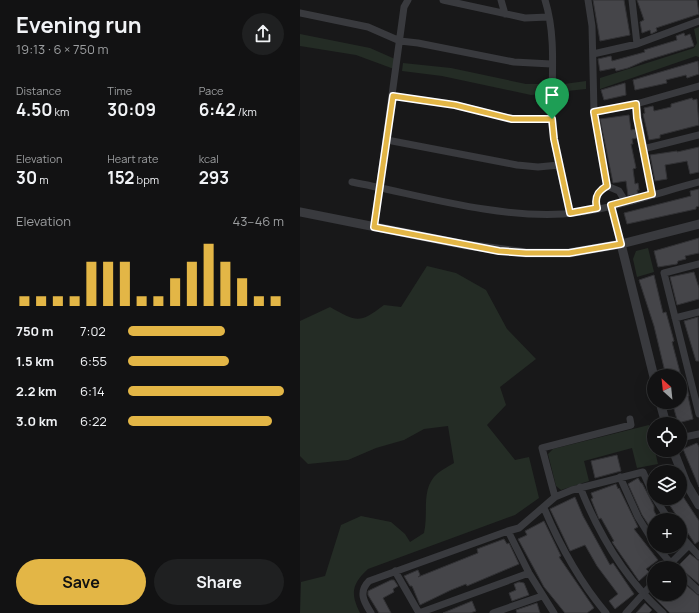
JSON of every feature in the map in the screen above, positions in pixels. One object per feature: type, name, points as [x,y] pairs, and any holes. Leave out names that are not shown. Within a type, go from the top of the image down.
[{"type":"street","points":[[374,227],[404,8],[408,0]]},
{"type":"street","points":[[443,0],[525,18],[548,17]]},
{"type":"street","points":[[501,0],[505,14]]},
{"type":"street","points":[[545,0],[552,36],[552,119],[559,165],[570,213]]},
{"type":"street","points":[[588,0],[592,26],[594,112],[607,186]]},
{"type":"street","points":[[632,0],[637,44]]},
{"type":"street","points":[[300,13],[368,27],[400,41],[432,45],[514,62],[551,64]]},
{"type":"street","points":[[593,54],[637,44],[699,21]]},
{"type":"street","points":[[594,112],[636,104],[699,86]]},
{"type":"street","points":[[393,96],[455,105],[512,119],[552,119]]},
{"type":"street","points":[[636,104],[652,194]]},
{"type":"street","points":[[643,148],[699,135]]},
{"type":"street","points":[[387,140],[517,165],[538,167],[559,165]]},
{"type":"street","points":[[352,182],[466,205],[526,214],[570,213],[611,205],[699,182]]},
{"type":"street","points":[[597,208],[596,197],[601,189],[607,186],[619,191],[626,201]]},
{"type":"street","points":[[611,205],[652,369]]},
{"type":"street","points":[[300,212],[499,251],[526,253],[569,253],[621,244],[699,224]]},
{"type":"street","points":[[699,264],[664,273],[697,396],[699,414]]},
{"type":"street","points":[[675,318],[699,312]]},
{"type":"street","points":[[555,497],[542,448],[631,425],[630,419]]},
{"type":"street","points":[[687,437],[699,434]]},
{"type":"street","points":[[676,457],[686,483],[699,504]]},
{"type":"street","points":[[371,613],[362,596],[365,585],[374,579],[519,528],[555,497],[580,487],[643,472],[647,480]]},
{"type":"street","points":[[620,477],[638,517],[647,532]]},
{"type":"street","points":[[580,487],[608,546],[643,593],[663,613]]},
{"type":"street","points":[[544,508],[568,560],[586,588],[606,613]]},
{"type":"street","points":[[508,531],[529,573],[554,613]]},
{"type":"street","points":[[675,561],[688,546],[699,556]]},
{"type":"street","points":[[395,572],[419,613],[529,573]]},
{"type":"street","points":[[687,580],[699,591]]},
{"type":"street","points":[[626,613],[647,589]]},
{"type":"street","points":[[493,613],[542,596]]},
{"type":"shaded area","points":[[699,27],[699,57],[696,56],[600,89],[600,78],[694,48],[697,43],[694,29]]},
{"type":"shaded area","points":[[300,34],[370,48],[395,59],[394,69],[356,55],[300,46]]},
{"type":"shaded area","points":[[403,63],[451,68],[526,84],[549,84],[550,93],[531,95],[442,76],[402,71]]},
{"type":"shaded area","points":[[586,81],[586,89],[558,92],[557,85]]},
{"type":"shaded area","points":[[648,248],[654,272],[637,277],[633,259],[636,251]]},
{"type":"shaded area","points":[[427,266],[456,273],[486,290],[507,329],[536,359],[500,387],[506,405],[487,425],[515,460],[529,457],[539,498],[515,515],[368,569],[359,579],[354,589],[355,600],[360,613],[300,613],[301,582],[325,576],[341,525],[361,516],[391,522],[405,534],[410,542],[424,533],[427,493],[432,479],[438,473],[454,463],[448,426],[424,429],[404,440],[376,448],[348,460],[308,464],[300,456],[300,321],[330,307],[346,316],[358,319],[369,315],[384,305],[401,307]]},
{"type":"shaded area","points":[[647,426],[647,457],[656,457],[658,464],[637,468],[632,448],[584,461],[589,481],[561,490],[556,486],[548,454],[553,449]]},
{"type":"building","points":[[593,0],[624,0],[630,35],[600,41]]},
{"type":"building","points":[[637,0],[697,0],[699,14],[656,28],[657,31],[651,34],[650,30],[642,33],[640,22],[644,20]]},
{"type":"building","points":[[684,33],[685,36],[690,34],[694,46],[644,61],[628,68],[616,71],[615,68],[600,71],[598,59],[611,56],[612,61],[645,52],[644,50],[677,40],[676,36]]},
{"type":"building","points":[[698,61],[699,74],[687,78],[686,75],[666,80],[667,83],[635,90],[633,80]]},
{"type":"building","points":[[625,83],[626,95],[604,100],[601,90]]},
{"type":"building","points":[[692,98],[693,100],[697,99],[699,125],[660,135],[660,138],[649,140],[643,114],[645,113],[644,108],[653,106],[654,111],[671,107],[671,104]]},
{"type":"building","points":[[629,115],[631,130],[635,129],[637,138],[632,139],[633,144],[631,144],[636,168],[633,169],[635,184],[638,183],[639,190],[637,190],[638,194],[628,196],[626,181],[613,183],[600,119]]},
{"type":"building","points":[[699,147],[699,172],[690,174],[687,161],[665,165],[667,179],[655,181],[650,155],[677,152]]},
{"type":"building","points":[[699,189],[699,206],[696,207],[696,209],[627,224],[624,213],[691,196],[690,191]]},
{"type":"building","points":[[699,238],[699,253],[685,256],[686,259],[678,261],[677,264],[658,267],[654,251]]},
{"type":"building","points":[[694,272],[699,288],[699,299],[677,305],[670,277]]},
{"type":"building","points":[[654,275],[663,313],[666,312],[674,341],[672,342],[679,369],[664,369],[654,326],[639,280]]},
{"type":"building","points":[[698,317],[699,361],[696,361],[684,321]]},
{"type":"building","points":[[687,388],[693,419],[687,421],[687,417],[676,417],[674,409],[687,409]]},
{"type":"building","points":[[697,443],[699,447],[699,487],[686,457],[687,447]]},
{"type":"building","points":[[617,455],[621,471],[595,478],[591,461]]},
{"type":"building","points":[[638,478],[647,493],[647,505],[654,506],[655,513],[647,513],[647,522],[642,515],[628,484]]},
{"type":"building","points":[[616,484],[618,489],[619,488],[638,527],[634,529],[647,546],[647,553],[653,553],[658,560],[647,561],[647,574],[639,581],[612,542],[614,541],[601,518],[599,519],[591,499],[593,498],[591,493]]},
{"type":"building","points":[[575,497],[583,516],[610,565],[613,563],[634,594],[615,609],[609,601],[618,594],[597,566],[585,545],[570,551],[550,509]]},
{"type":"building","points":[[687,503],[699,521],[699,541],[695,544],[687,532],[687,513],[675,513],[670,505],[687,505]]},
{"type":"building","points":[[544,521],[561,556],[559,557],[594,608],[587,613],[565,613],[544,587],[518,539],[527,535],[525,531]]},
{"type":"building","points":[[504,539],[507,544],[509,543],[519,564],[467,586],[466,584],[451,590],[420,605],[412,586],[410,586],[404,576],[418,570],[420,575],[418,577],[478,553],[477,549]]},
{"type":"building","points":[[690,554],[699,561],[699,584],[687,574],[687,561],[683,561]]},
{"type":"building","points":[[394,580],[398,586],[393,589],[394,592],[383,598],[391,613],[379,613],[368,595],[368,591]]},
{"type":"building","points":[[519,582],[524,583],[529,595],[512,601],[509,593],[516,590],[514,584]]},
{"type":"building","points":[[687,586],[699,596],[699,613],[670,613],[658,601],[687,601]]},
{"type":"building","points":[[472,601],[476,611],[470,613],[443,613]]},
{"type":"building","points":[[537,603],[540,613],[517,613],[516,610]]},
{"type":"building","points":[[645,603],[652,610],[649,613],[636,613]]},
{"type":"route","points":[[393,96],[455,105],[512,119],[552,119],[554,139],[570,213],[581,212],[597,208],[596,197],[601,189],[607,186],[594,112],[636,104],[637,118],[652,194],[611,205],[621,244],[587,251],[547,255],[499,251],[374,227],[393,96]]}]
